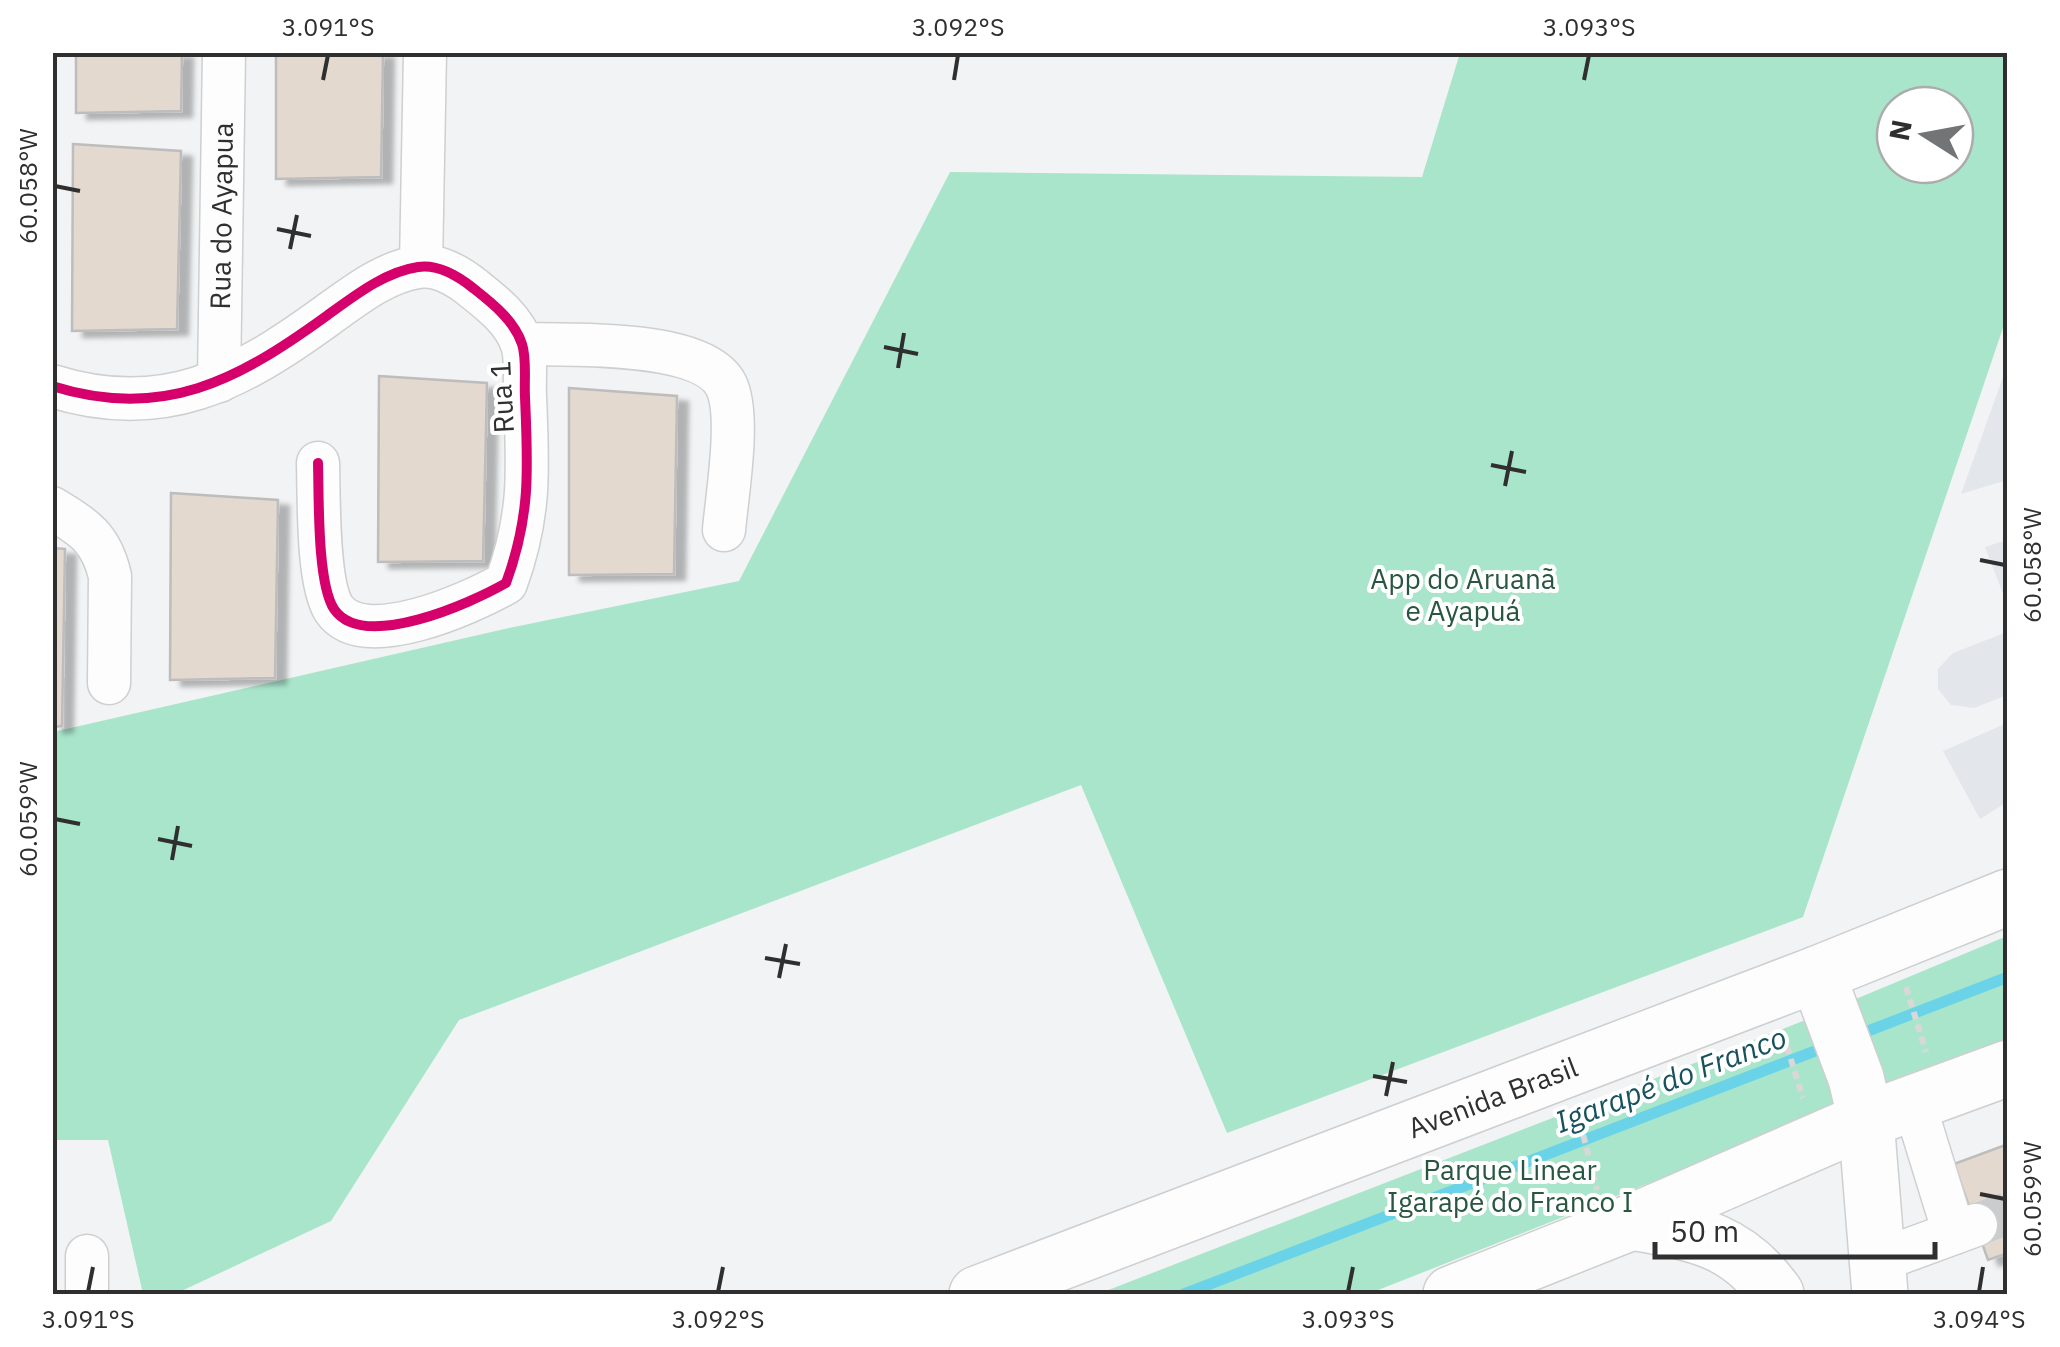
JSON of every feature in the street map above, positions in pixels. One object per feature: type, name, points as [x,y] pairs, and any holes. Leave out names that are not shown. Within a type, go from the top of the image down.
[{"type":"highway","name":"Avenida Brasil","points":[[977,1294],[1817,974],[2008,897]]},
{"type":"highway","points":[[1817,974],[1836,1026],[1891,1092],[1879,1278]]},
{"type":"highway","points":[[1451,1294],[1617,1214],[1891,1092],[2008,1068]]},
{"type":"highway","points":[[1617,1214],[1694,1232],[1728,1247],[1760,1272],[1776,1294]]},
{"type":"street","name":"Rua do Ayapua","points":[[220,381],[224,52]]},
{"type":"street","points":[[52,386],[89,398],[150,400],[220,381],[267,359],[383,278],[421,266],[426,52]]},
{"type":"street","name":"Rua 1","points":[[318,463],[324,576],[332,606],[345,622],[367,627],[412,622],[506,583],[520,544],[528,486],[522,344],[502,312],[456,274],[421,266]]},
{"type":"street","points":[[522,344],[676,354],[708,366],[726,384],[733,412],[724,530]]},
{"type":"street","points":[[52,508],[98,541],[106,559],[110,576],[109,683]]},
{"type":"street","points":[[1879,1278],[1965,1229],[1891,1092]]},
{"type":"path","points":[[1891,1092],[1901,969]]},
{"type":"path","points":[[1786,1044],[1808,1115]]},
{"type":"path","points":[[1574,1099],[1617,1214]]},
{"type":"shaded area","points":[[2007,366],[2007,480],[1961,494]]},
{"type":"shaded area","points":[[2008,540],[2007,604],[1985,547]]},
{"type":"shaded area","points":[[2007,632],[2007,695],[1974,708],[1951,705],[1938,689],[1938,669],[1953,653]]},
{"type":"shaded area","points":[[2007,723],[2007,802],[1980,819],[1943,751]]},
{"type":"green space","name":"App do Aruanã e Ayapuá","points":[[1460,53],[2007,53],[2007,316],[1803,917],[1227,1133],[1081,785],[459,1020],[331,1221],[175,1294],[143,1294],[108,1140],[53,1140],[53,732],[509,628],[739,581],[950,172],[1422,177]]},
{"type":"green space","name":"Parque Linear Igarapé do Franco I","points":[[2007,936],[2007,1042],[1368,1294],[1098,1294],[1803,1021]]},
{"type":"building","points":[[76,52],[182,52],[181,111],[76,113]]},
{"type":"building","points":[[276,52],[383,52],[381,177],[276,179]]},
{"type":"building","points":[[73,144],[181,151],[177,329],[72,331]]},
{"type":"building","points":[[379,376],[487,383],[483,561],[378,562]]},
{"type":"building","points":[[569,388],[677,396],[674,574],[569,575]]},
{"type":"building","points":[[171,493],[278,500],[275,678],[170,680]]},
{"type":"building","points":[[52,548],[65,549],[62,726],[52,727]]},
{"type":"building","points":[[2008,1144],[2008,1253],[1988,1260],[1954,1164]]},
{"type":"waterway","name":"Igarapé do Franco","points":[[1855,1036],[2008,977]]},
{"type":"waterway","name":"Igarapé do Franco","points":[[1184,1294],[1828,1046]]},
{"type":"tunnel","points":[[1976,1225],[2008,1213]]},
{"type":"cycle path","points":[[52,386],[92,396],[129,399],[198,388],[261,359],[381,280],[418,267],[440,269],[461,279],[514,327],[524,356],[527,469],[520,535],[506,583],[418,620],[368,626],[348,621],[334,609],[324,580],[318,463]]}]
